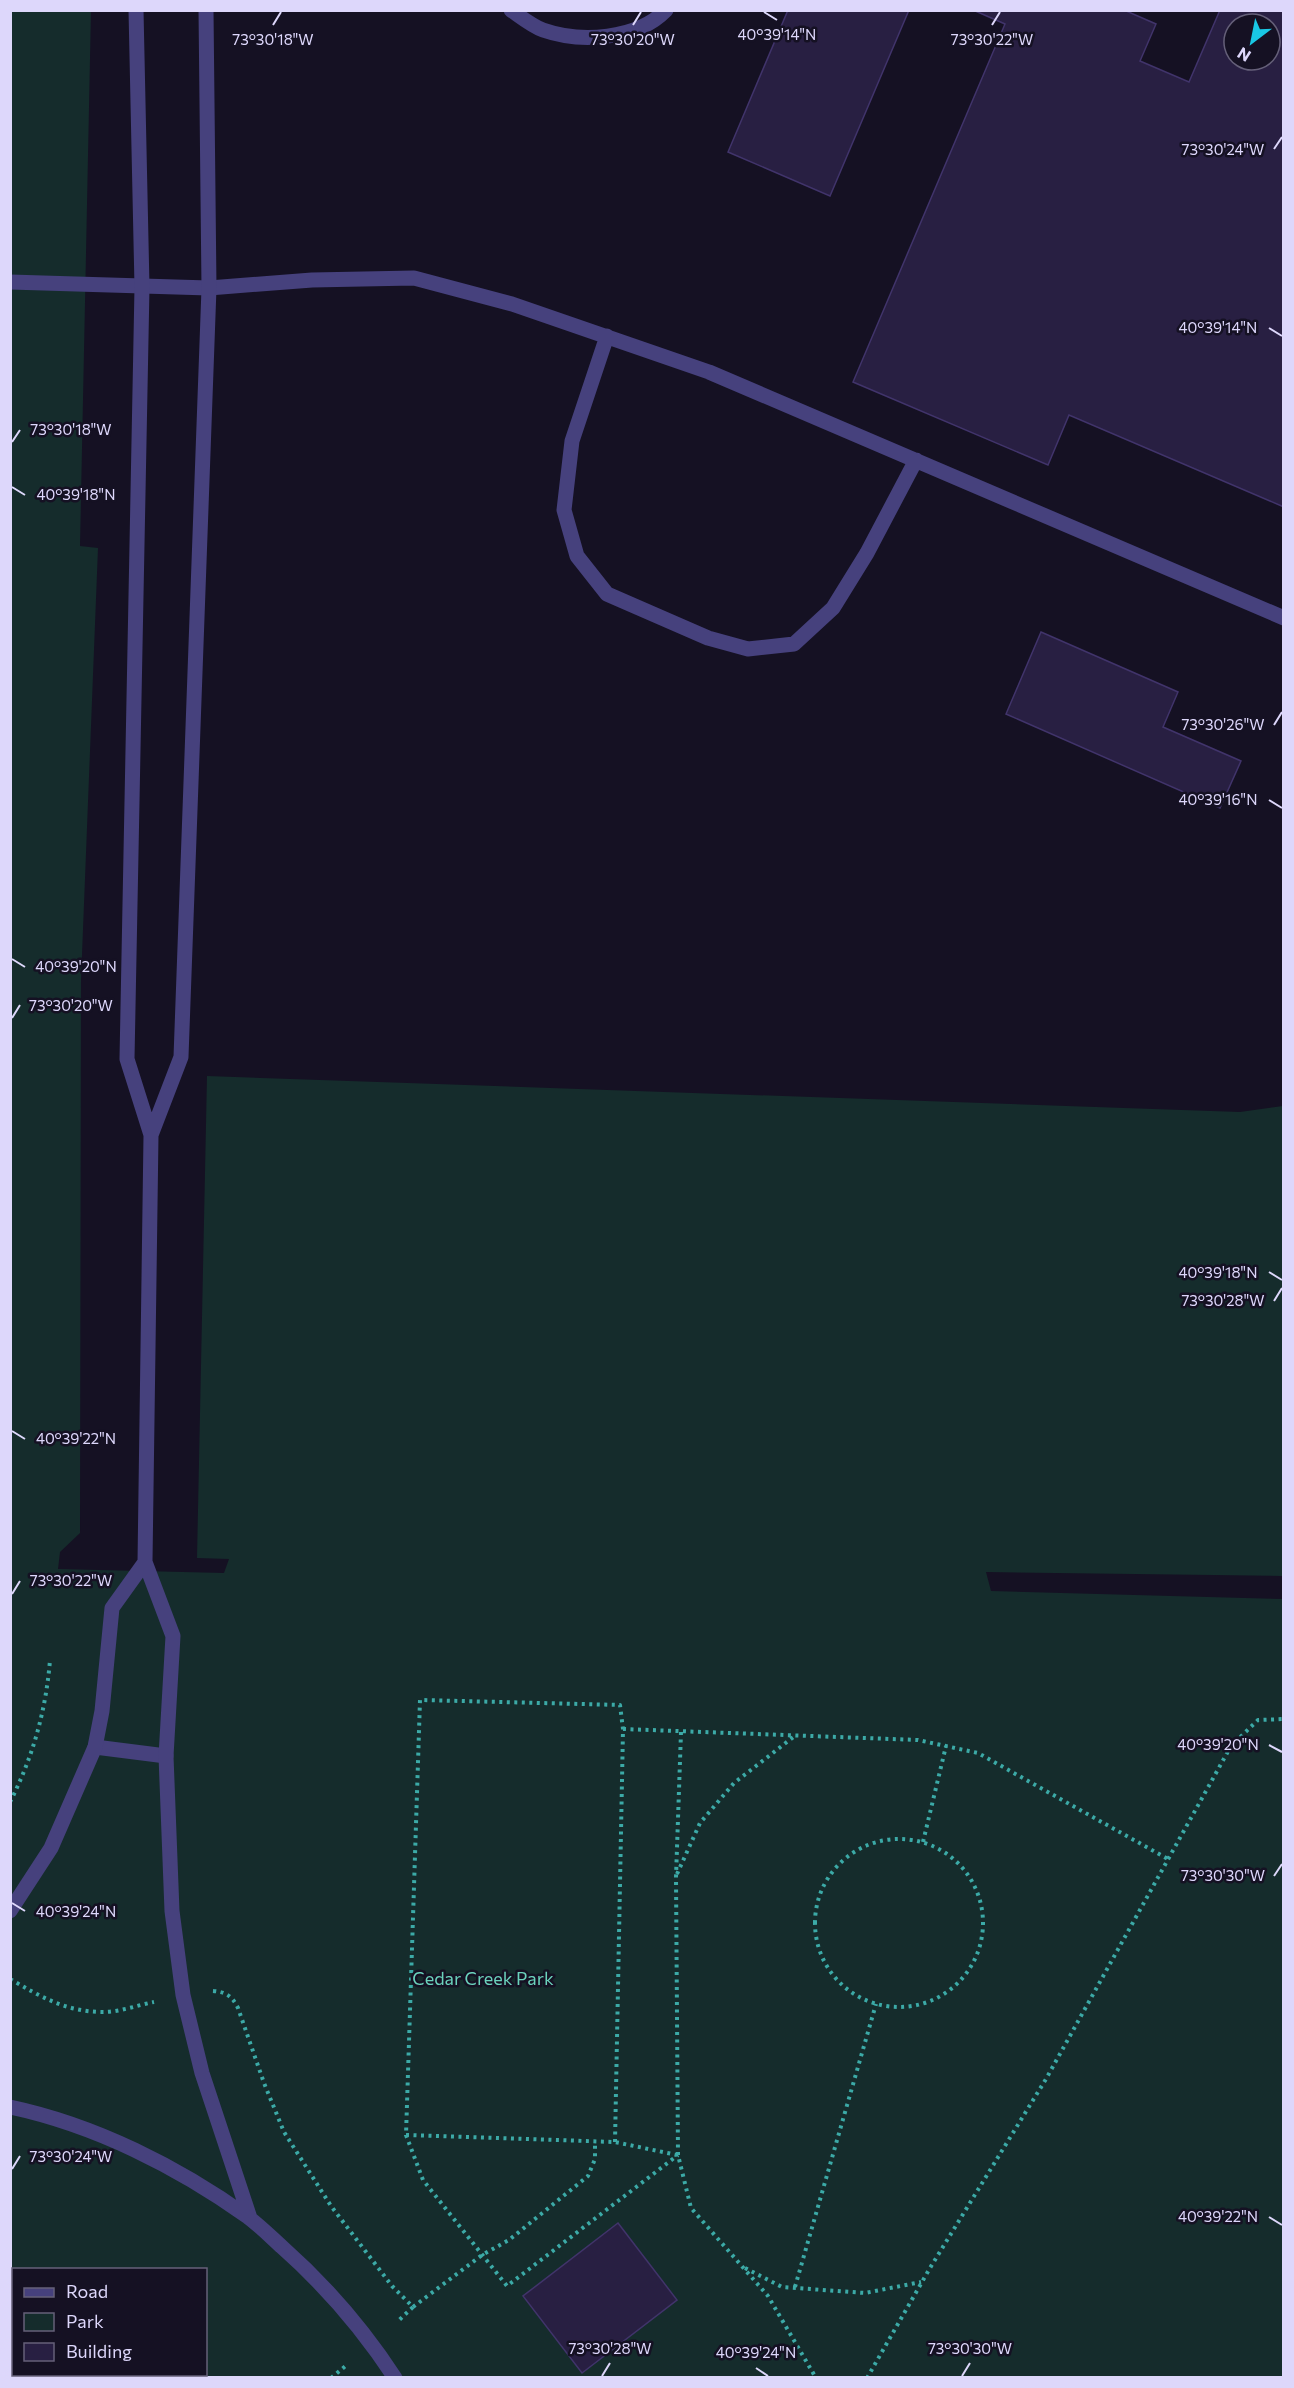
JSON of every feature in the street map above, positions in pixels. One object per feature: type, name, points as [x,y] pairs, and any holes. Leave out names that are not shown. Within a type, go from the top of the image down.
[{"type":"street","points":[[136,10],[142,287],[127,1059],[151,1135],[145,1562],[173,1636],[166,1756],[172,1911],[183,1995],[202,2073],[250,2218]]},
{"type":"street","points":[[151,1135],[181,1057],[209,288],[206,10]]},
{"type":"street","points":[[511,10],[541,29],[582,38],[623,34],[661,16],[666,10]]},
{"type":"street","points":[[10,282],[209,288],[312,280],[414,278],[512,304],[709,372],[1284,618]]},
{"type":"street","points":[[607,336],[572,441],[564,510],[577,556],[607,594],[708,638],[748,649],[794,644],[833,608],[867,553],[915,460]]},
{"type":"street","points":[[10,1911],[51,1848],[95,1747],[102,1711],[112,1608],[145,1562]]},
{"type":"street","points":[[95,1747],[166,1756]]},
{"type":"street","points":[[10,2107],[35,2112],[104,2137],[179,2172],[250,2218],[318,2279],[372,2343],[395,2378]]},
{"type":"path","points":[[10,1802],[38,1736],[47,1695],[50,1659]]},
{"type":"path","points":[[615,2142],[623,1729],[620,1705],[420,1700],[406,2135],[423,2180],[507,2286],[678,2155]]},
{"type":"path","points":[[867,2378],[922,2282],[1046,2079],[1231,1746],[1258,1720],[1284,1719]]},
{"type":"path","points":[[623,1729],[918,1740],[978,1753],[1168,1859]]},
{"type":"path","points":[[681,1732],[676,1877],[678,2155],[692,2208],[768,2296],[816,2378]]},
{"type":"path","points":[[676,1877],[700,1823],[734,1783],[796,1735]]},
{"type":"path","points":[[923,1842],[946,1746]]},
{"type":"path","points":[[888,1840],[923,1842],[950,1855],[970,1877],[982,1904],[983,1933],[976,1961],[958,1985],[933,2001],[905,2008],[876,2004],[852,1993],[832,1975],[820,1951],[815,1925],[818,1899],[830,1875],[848,1856],[871,1844],[888,1840]]},
{"type":"path","points":[[10,1979],[48,2001],[74,2010],[105,2012],[157,2001]]},
{"type":"path","points":[[203,1990],[224,1992],[232,1997],[284,2132],[331,2206],[392,2286],[413,2307]]},
{"type":"path","points":[[795,2288],[876,2004]]},
{"type":"path","points":[[406,2135],[615,2142],[678,2155]]},
{"type":"path","points":[[397,2322],[413,2307],[482,2255],[509,2240],[588,2176],[595,2159],[595,2142]]},
{"type":"path","points":[[741,2266],[782,2287],[865,2293],[922,2282]]},
{"type":"path","points":[[332,2378],[348,2364]]},
{"type":"green space","name":"Cedar Creek Park","points":[[91,10],[80,546],[98,548],[81,980],[80,1533],[60,1552],[58,1569],[224,1573],[229,1559],[197,1558],[207,1076],[1240,1112],[1283,1106],[1283,1576],[986,1572],[991,1591],[1283,1599],[1284,2377],[11,2378],[10,11]]},
{"type":"building","points":[[788,10],[909,10],[830,196],[728,152]]},
{"type":"building","points":[[973,10],[1124,10],[1156,24],[1140,61],[1189,82],[1220,10],[1284,10],[1284,507],[1069,415],[1048,465],[853,382],[1005,24]]},
{"type":"building","points":[[1041,632],[1178,692],[1163,727],[1241,761],[1220,808],[1006,714]]},
{"type":"building","points":[[618,2223],[677,2300],[582,2373],[523,2296]]}]
